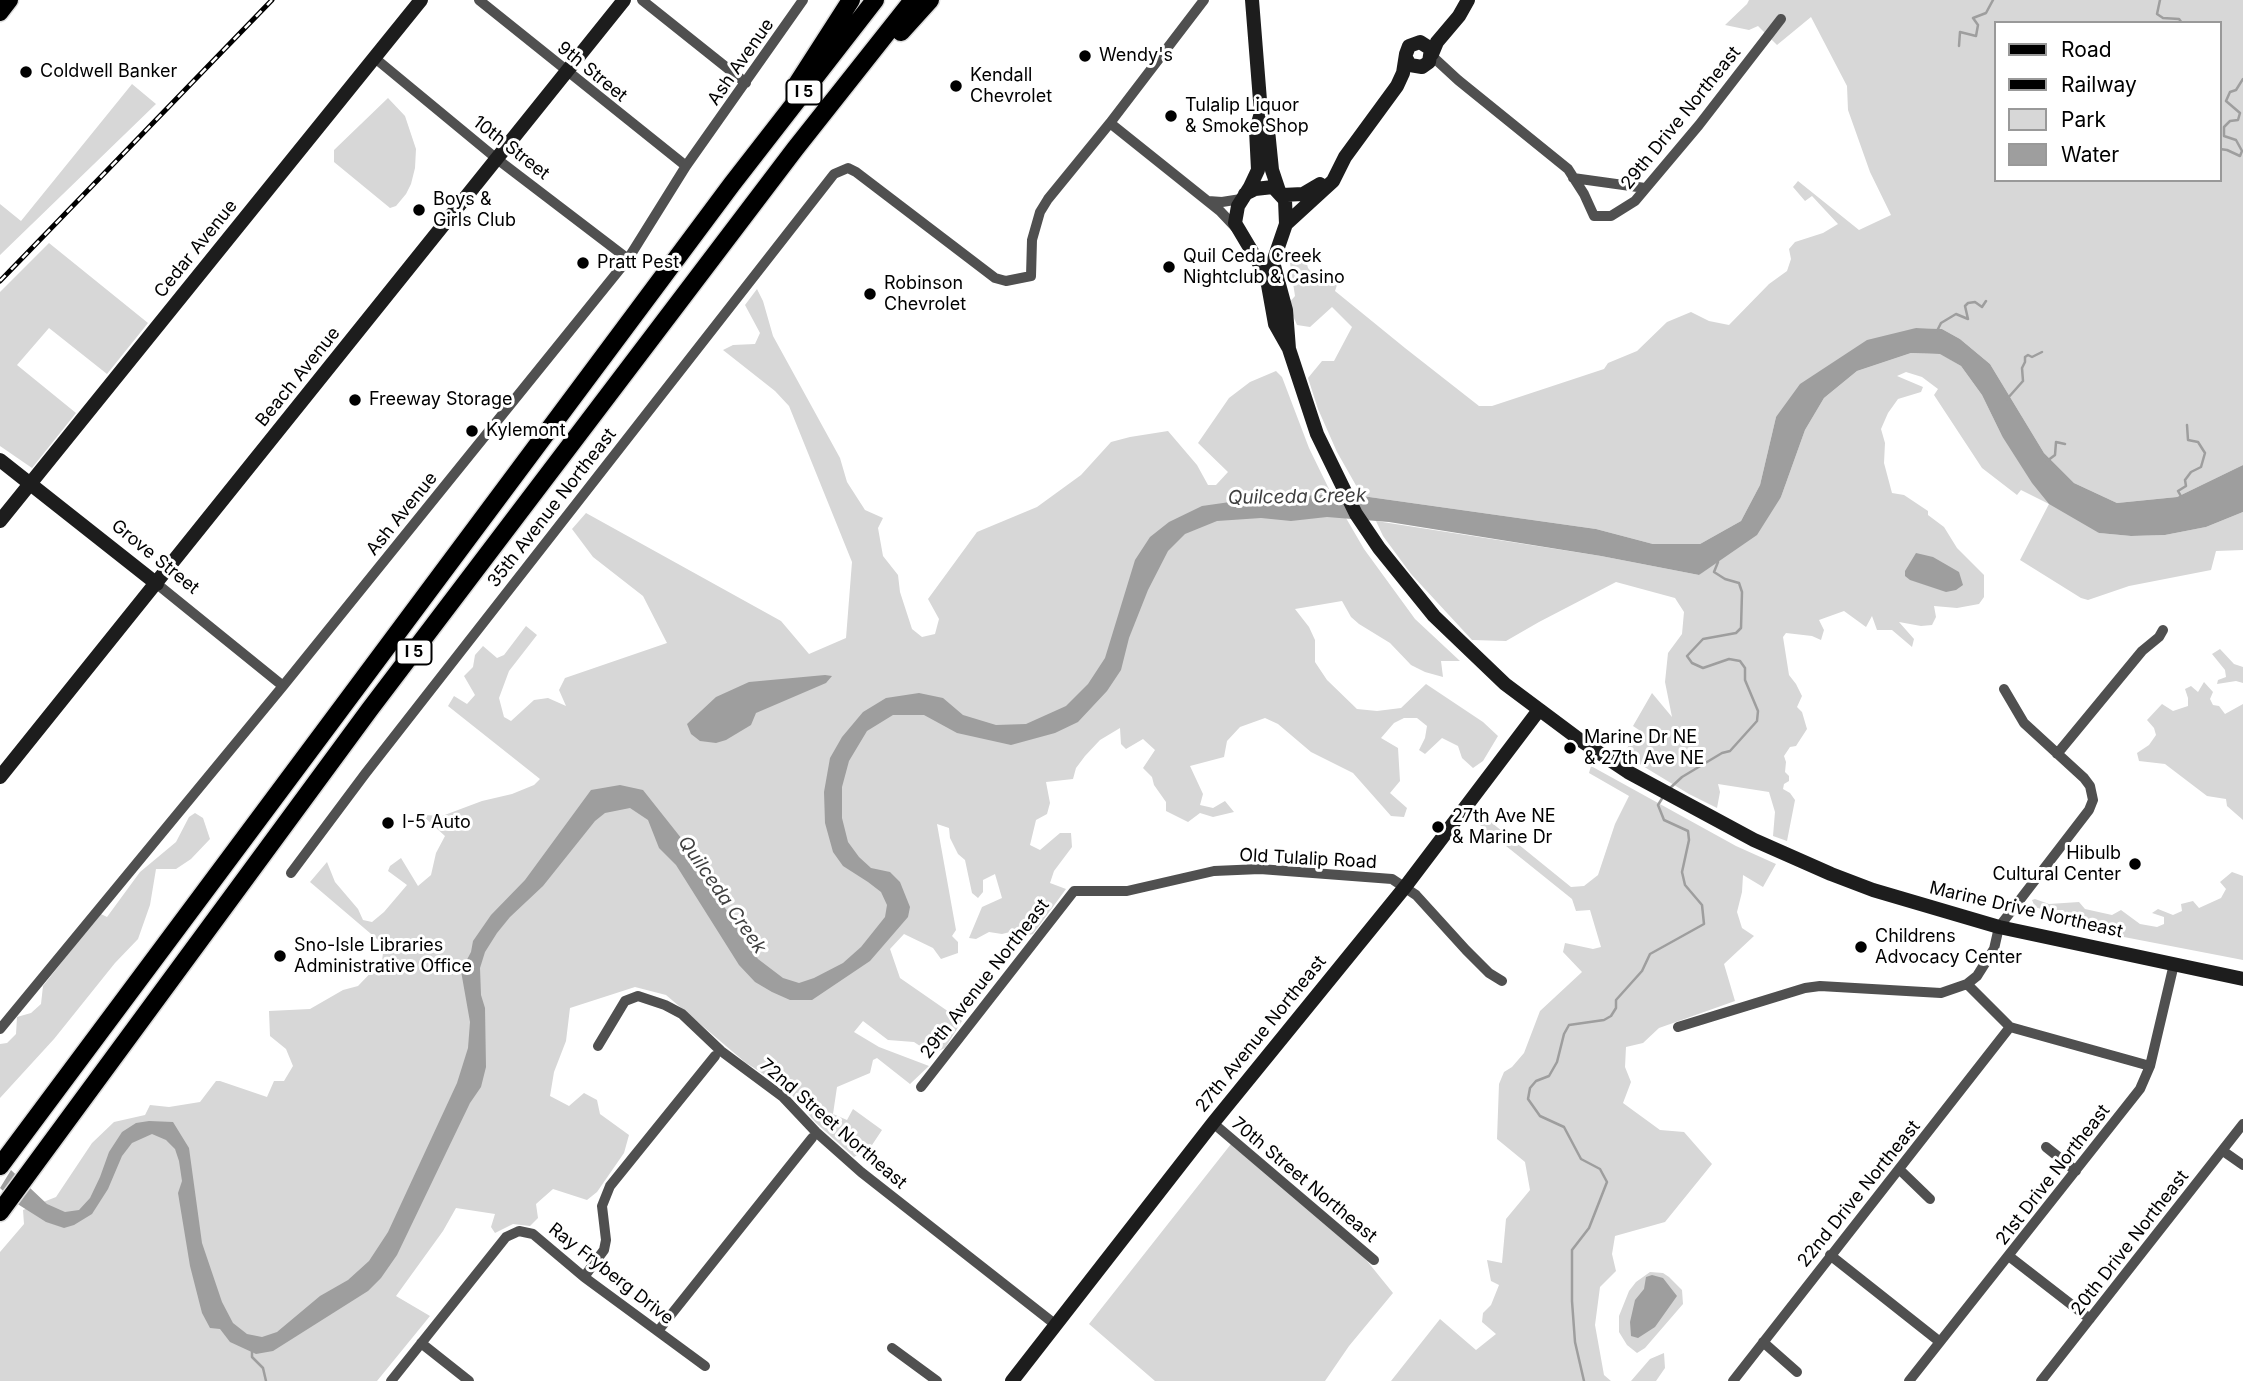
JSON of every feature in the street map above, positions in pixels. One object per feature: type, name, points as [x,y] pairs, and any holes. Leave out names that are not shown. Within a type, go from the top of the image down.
[{"type":"highway","points":[[732,184],[851,0]]},
{"type":"highway","name":"I 5","points":[[4,1162],[732,184],[875,0]]},
{"type":"highway","name":"I 5","points":[[0,1212],[362,720],[795,149],[913,0]]},
{"type":"highway","points":[[795,149],[930,0]]},
{"type":"main road","points":[[0,13],[10,0]]},
{"type":"street","name":"Cedar Avenue","points":[[0,521],[421,0]]},
{"type":"street","name":"9th Street","points":[[479,0],[686,166]]},
{"type":"street","name":"Beach Avenue","points":[[0,778],[624,0]]},
{"type":"street","points":[[642,0],[746,83]]},
{"type":"street","name":"Ash Avenue","points":[[0,1029],[284,685],[628,259],[686,166],[803,0]]},
{"type":"street","points":[[1204,0],[1111,123],[1228,218],[1255,247],[1262,247],[1280,239],[1286,224],[1287,208],[1272,170],[1267,120],[1261,113]]},
{"type":"street","points":[[1241,235],[1235,217],[1258,170],[1256,130],[1261,113],[1252,0]]},
{"type":"street","points":[[1286,224],[1333,181],[1400,80],[1409,46],[1431,37],[1467,0]]},
{"type":"street","points":[[1378,114],[1397,97],[1426,61],[1437,42],[1459,16],[1467,0]]},
{"type":"street","name":"29th Drive Northeast","points":[[1573,178],[1594,216],[1611,216],[1635,201],[1782,19]]},
{"type":"street","points":[[1420,41],[1428,45],[1426,61]]},
{"type":"street","points":[[1406,58],[1410,65],[1426,61],[1458,80],[1568,169],[1573,178],[1645,188]]},
{"type":"street","name":"10th Street","points":[[376,59],[497,159],[628,259]]},
{"type":"street","name":"35th Avenue Northeast","points":[[291,873],[379,755],[834,174],[844,169],[856,172],[995,278],[1006,281],[1031,276],[1032,240],[1040,212],[1111,123]]},
{"type":"street","points":[[1208,201],[1222,202],[1243,197],[1265,187],[1273,187],[1280,193],[1290,195],[1311,191],[1338,170]]},
{"type":"street","name":"Marine Drive Northeast","points":[[1241,235],[1260,265],[1268,285],[1275,324],[1289,349]]},
{"type":"street","name":"Marine Drive Northeast","points":[[1280,239],[1273,262],[1286,310],[1289,349],[1317,434],[1356,513],[1379,548],[1434,616],[1474,656],[1539,710],[1628,772],[1716,821],[1780,852],[1873,890],[1999,927],[2243,979]]},
{"type":"street","name":"Grove Street","points":[[0,460],[284,685]]},
{"type":"street","points":[[2057,754],[2142,651],[2159,637],[2163,630]]},
{"type":"street","points":[[1678,1027],[1805,988],[1820,986],[1941,993],[1967,984],[1977,976],[1994,949],[1999,927],[2089,810],[2093,794],[2090,786],[2024,723],[2004,689]]},
{"type":"street","name":"27th Avenue Northeast","points":[[1012,1381],[1213,1123],[1405,887],[1539,710]]},
{"type":"street","name":"Old Tulalip Road","points":[[1074,891],[1127,891],[1214,871],[1260,869],[1311,875],[1383,878],[1398,882],[1416,895],[1489,973],[1502,981]]},
{"type":"street","name":"29th Avenue Northeast","points":[[922,1087],[1074,891]]},
{"type":"street","name":"21st Drive Northeast","points":[[1909,1381],[2140,1089],[2150,1066],[2174,964]]},
{"type":"street","points":[[1967,984],[2010,1027],[2150,1066]]},
{"type":"street","name":"72nd Street Northeast","points":[[598,1046],[625,1001],[638,996],[682,1014],[721,1051],[783,1097],[816,1132],[861,1172],[1056,1325]]},
{"type":"street","name":"22nd Drive Northeast","points":[[1733,1381],[2010,1027]]},
{"type":"street","points":[[584,1277],[604,1250],[606,1240],[602,1206],[610,1186],[715,1056]]},
{"type":"street","name":"70th Street Northeast","points":[[1213,1123],[1374,1260]]},
{"type":"street","name":"20th Drive Northeast","points":[[2041,1381],[2243,1124]]},
{"type":"street","points":[[658,1331],[812,1138]]},
{"type":"street","points":[[2046,1147],[2076,1171]]},
{"type":"street","points":[[2223,1151],[2243,1165]]},
{"type":"street","points":[[1900,1170],[1930,1199]]},
{"type":"street","name":"Ray Fryberg Drive","points":[[390,1381],[506,1237],[519,1231],[533,1234],[584,1277],[705,1366]]},
{"type":"street","points":[[1830,1255],[1940,1342]]},
{"type":"street","points":[[2010,1256],[2090,1319]]},
{"type":"street","points":[[1763,1342],[1797,1371]]},
{"type":"street","points":[[421,1343],[469,1381]]},
{"type":"street","points":[[892,1348],[937,1381]]},
{"type":"green space","points":[[1749,0],[2243,0],[2243,465],[2177,497],[2117,503],[2074,483],[2044,453],[1990,364],[1960,339],[1942,329],[1916,328],[1776,417],[1760,485],[1741,521],[1700,544],[1653,544],[1596,529],[1362,496],[1337,452],[1308,378],[1322,361],[1334,361],[1352,327],[1332,307],[1310,327],[1297,325],[1288,304],[1295,296],[1290,263],[1305,257],[1308,268],[1320,282],[1328,275],[1338,282],[1335,291],[1405,348],[1479,406],[1492,406],[1604,369],[1608,363],[1637,351],[1667,322],[1691,312],[1709,321],[1729,325],[1769,284],[1787,271],[1791,259],[1789,249],[1795,242],[1823,233],[1838,224],[1812,196],[1805,201],[1793,187],[1798,181],[1859,230],[1891,215],[1870,172],[1848,110],[1847,86],[1811,17],[1777,45],[1758,26],[1749,30],[1725,25]]},
{"type":"green space","points":[[132,84],[156,104],[0,255],[0,204],[21,221]]},
{"type":"green space","points":[[388,98],[405,116],[416,149],[411,184],[396,206],[390,208],[334,162],[334,150]]},
{"type":"green space","points":[[49,243],[148,323],[107,374],[49,328],[17,365],[76,413],[32,468],[0,446],[0,292]]},
{"type":"green space","points":[[757,289],[773,336],[840,458],[847,482],[865,510],[883,518],[878,528],[883,556],[898,575],[900,592],[912,629],[922,637],[935,634],[939,619],[928,599],[977,532],[1037,507],[1081,475],[1111,442],[1168,431],[1197,465],[1208,485],[1216,485],[1228,472],[1198,443],[1229,398],[1250,382],[1276,371],[1282,377],[1309,448],[1328,487],[1364,549],[1415,619],[1460,661],[1441,661],[1443,677],[1411,665],[1390,643],[1351,617],[1342,601],[1295,609],[1315,640],[1315,662],[1327,680],[1357,709],[1377,711],[1401,708],[1426,684],[1483,722],[1498,736],[1483,761],[1473,768],[1462,758],[1458,746],[1442,738],[1425,754],[1419,750],[1427,726],[1417,718],[1404,718],[1394,723],[1381,738],[1398,748],[1400,781],[1390,793],[1407,808],[1404,817],[1391,816],[1353,773],[1311,752],[1278,724],[1265,718],[1240,727],[1227,741],[1224,757],[1190,766],[1203,794],[1200,805],[1213,808],[1225,801],[1234,812],[1213,817],[1200,813],[1188,822],[1166,811],[1166,802],[1154,785],[1152,777],[1143,768],[1155,750],[1143,739],[1126,749],[1121,744],[1120,728],[1100,740],[1085,756],[1076,768],[1073,779],[1046,782],[1050,803],[1047,814],[1036,820],[1030,845],[1040,850],[1060,833],[1071,833],[1072,847],[1054,871],[1050,883],[1066,889],[1033,934],[1025,936],[1018,930],[1002,934],[989,932],[976,939],[969,938],[982,907],[1002,898],[995,874],[983,880],[983,892],[978,898],[972,893],[965,860],[958,854],[950,838],[949,828],[937,824],[956,930],[952,936],[958,942],[958,953],[941,959],[933,948],[904,934],[890,949],[900,978],[962,1021],[945,1048],[932,1054],[914,1042],[888,1040],[863,1021],[854,1032],[879,1047],[929,1066],[910,1084],[877,1058],[873,1060],[870,1073],[837,1087],[833,1114],[847,1120],[853,1109],[882,1130],[870,1148],[854,1157],[816,1123],[786,1088],[746,1063],[666,995],[635,987],[570,1008],[566,1041],[554,1072],[550,1096],[569,1106],[584,1093],[597,1100],[600,1114],[629,1135],[624,1153],[597,1192],[587,1200],[553,1189],[536,1204],[538,1218],[530,1226],[513,1224],[495,1233],[491,1227],[495,1214],[456,1208],[443,1231],[396,1296],[430,1316],[377,1381],[0,1381],[0,1252],[24,1224],[23,1210],[56,1197],[92,1143],[114,1122],[145,1115],[150,1105],[169,1107],[200,1102],[216,1081],[267,1097],[274,1081],[284,1081],[293,1066],[286,1049],[270,1036],[269,1011],[310,1009],[343,990],[358,986],[382,961],[384,945],[310,882],[327,862],[335,882],[358,909],[363,920],[372,922],[407,885],[388,871],[390,866],[401,858],[418,886],[431,875],[436,853],[445,836],[424,815],[442,816],[482,801],[512,794],[534,785],[540,779],[448,706],[454,696],[467,704],[475,695],[464,676],[473,667],[475,655],[483,646],[497,658],[504,655],[526,626],[537,635],[509,671],[499,698],[504,717],[511,721],[534,700],[548,698],[566,706],[559,690],[565,678],[667,643],[643,596],[593,557],[572,529],[586,513],[781,621],[809,654],[846,638],[852,562],[789,406],[775,391],[723,350],[733,345],[755,344],[760,333],[745,305]]},
{"type":"green space","points":[[1911,353],[1941,354],[1961,366],[1982,395],[2002,436],[2099,533],[2165,535],[2206,527],[2243,512],[2243,550],[2216,551],[2211,570],[2129,586],[2088,600],[2081,598],[2020,560],[2049,504],[2021,490],[2017,495],[1982,468],[1934,395],[1938,389],[1922,377],[1906,372],[1897,376],[1923,387],[1921,392],[1898,399],[1881,429],[1885,443],[1884,463],[1892,493],[1904,495],[1928,511],[1928,515],[1944,527],[1957,548],[1984,575],[1984,597],[1979,604],[1957,608],[1934,606],[1936,617],[1932,625],[1899,622],[1914,639],[1912,647],[1892,630],[1877,630],[1872,616],[1866,627],[1844,611],[1819,620],[1824,630],[1821,640],[1812,636],[1786,633],[1783,637],[1789,675],[1802,696],[1797,707],[1802,712],[1807,729],[1796,746],[1790,747],[1784,756],[1785,772],[1789,781],[1784,784],[1783,789],[1795,800],[1787,841],[1773,836],[1775,812],[1769,792],[1718,784],[1720,792],[1717,808],[1623,754],[1639,730],[1633,726],[1652,693],[1672,717],[1665,682],[1668,653],[1682,634],[1684,612],[1675,598],[1616,582],[1506,641],[1472,640],[1411,574],[1383,536],[1376,521],[1601,556],[1699,575],[1781,497],[1805,430],[1824,398],[1857,371]]},
{"type":"green space","points":[[2220,649],[2234,664],[2243,667],[2243,683],[2236,681],[2217,684],[2218,680],[2226,677],[2225,670],[2212,654]]},
{"type":"green space","points":[[2204,682],[2213,692],[2210,699],[2213,705],[2219,706],[2225,714],[2243,704],[2243,820],[2227,806],[2226,799],[2207,796],[2165,764],[2139,761],[2137,753],[2149,745],[2156,735],[2147,720],[2162,704],[2173,711],[2188,706],[2185,689],[2191,686],[2198,692]]},
{"type":"green space","points":[[1591,766],[1736,846],[1776,864],[1763,887],[1743,875],[1737,912],[1742,928],[1754,936],[1724,964],[1735,1001],[1659,1028],[1643,1043],[1626,1047],[1625,1067],[1631,1082],[1623,1103],[1660,1130],[1684,1132],[1712,1164],[1665,1222],[1615,1236],[1612,1254],[1616,1271],[1600,1287],[1595,1325],[1604,1375],[1611,1381],[1391,1381],[1440,1319],[1476,1350],[1496,1334],[1482,1322],[1483,1313],[1491,1305],[1499,1285],[1491,1281],[1487,1260],[1502,1263],[1506,1219],[1530,1190],[1525,1162],[1497,1139],[1499,1084],[1504,1072],[1524,1053],[1540,1011],[1582,972],[1563,952],[1565,943],[1593,949],[1601,947],[1590,910],[1576,911],[1572,899],[1470,817],[1476,810],[1571,887],[1584,886],[1598,875],[1615,824],[1629,796],[1589,773]]},
{"type":"green space","points":[[195,813],[203,818],[210,839],[191,859],[176,869],[156,869],[150,905],[138,939],[115,963],[54,1039],[0,1098],[0,1044],[7,1043],[16,1034],[17,1017],[31,1013],[41,1004],[43,986],[76,944],[101,914],[107,917],[140,872],[176,842],[189,817]]},
{"type":"green space","points":[[2232,872],[2243,876],[2243,960],[2067,926],[2068,915],[2063,910],[2047,911],[2035,907],[2032,900],[2049,904],[2079,902],[2085,909],[2112,915],[2121,910],[2140,924],[2157,927],[2164,924],[2164,917],[2152,913],[2158,909],[2173,915],[2182,911],[2181,904],[2193,901],[2199,908],[2221,898],[2226,889],[2220,882]]},
{"type":"green space","points":[[1231,1144],[1363,1256],[1393,1293],[1349,1346],[1325,1381],[1155,1381],[1089,1324]]},
{"type":"green space","points":[[1650,1272],[1663,1273],[1669,1277],[1682,1290],[1683,1304],[1645,1348],[1637,1353],[1627,1345],[1619,1332],[1619,1316],[1629,1291]]},
{"type":"green space","points":[[1664,1353],[1665,1368],[1656,1381],[1631,1381],[1650,1359]]},
{"type":"water","name":"Quilceda Creek","points":[[1916,328],[1942,329],[1960,339],[1990,364],[2044,453],[2074,483],[2117,503],[2177,497],[2243,465],[2243,512],[2206,527],[2165,535],[2099,533],[2049,504],[2002,436],[1982,395],[1961,366],[1940,354],[1911,353],[1857,371],[1824,398],[1805,430],[1781,497],[1757,535],[1699,575],[1601,556],[1389,522],[1327,517],[1291,521],[1261,518],[1217,521],[1185,534],[1168,551],[1148,590],[1129,638],[1121,670],[1107,691],[1078,722],[1055,733],[1011,745],[957,733],[924,715],[893,715],[867,731],[849,761],[842,787],[842,818],[848,842],[859,857],[871,868],[890,872],[900,882],[910,907],[908,917],[870,961],[812,1000],[790,1000],[772,992],[755,982],[739,965],[676,865],[659,848],[648,820],[630,808],[605,813],[595,821],[543,886],[510,917],[485,952],[480,968],[481,995],[485,1008],[486,1067],[481,1087],[470,1103],[397,1255],[368,1291],[273,1351],[256,1354],[230,1342],[220,1329],[210,1328],[202,1313],[190,1266],[178,1193],[182,1181],[179,1161],[175,1149],[166,1140],[152,1134],[132,1143],[122,1156],[108,1189],[92,1214],[64,1228],[46,1222],[16,1203],[0,1188],[11,1170],[47,1204],[65,1212],[79,1210],[90,1198],[109,1152],[122,1132],[136,1123],[173,1122],[189,1148],[202,1243],[222,1302],[233,1323],[247,1334],[262,1337],[277,1332],[320,1296],[348,1280],[369,1261],[388,1232],[457,1083],[468,1048],[470,1022],[461,971],[471,952],[473,941],[491,915],[525,880],[591,790],[620,785],[643,790],[693,853],[694,864],[706,885],[725,908],[758,959],[783,978],[799,983],[814,978],[843,963],[861,947],[885,917],[887,905],[881,892],[843,866],[833,852],[825,823],[824,792],[830,758],[842,737],[863,712],[886,698],[919,693],[943,698],[963,715],[996,725],[1026,724],[1066,706],[1088,684],[1105,658],[1135,560],[1150,537],[1169,522],[1202,506],[1244,500],[1319,495],[1362,496],[1596,529],[1653,544],[1700,544],[1741,521],[1760,485],[1776,417],[1800,384],[1867,340]]},
{"type":"water","points":[[1916,553],[1933,557],[1959,572],[1963,585],[1946,592],[1910,580],[1905,576],[1905,571]]},
{"type":"water","points":[[832,676],[826,683],[756,713],[751,725],[726,740],[716,743],[700,741],[691,734],[687,724],[716,697],[749,682]]},
{"type":"water","points":[[1652,1275],[1663,1278],[1677,1296],[1655,1327],[1638,1338],[1631,1336],[1630,1322],[1635,1300],[1644,1289],[1646,1277]]},
{"type":"waterway","points":[[1959,46],[1960,32],[1976,36],[1978,25],[1973,18],[1986,13],[1993,0]]},
{"type":"waterway","points":[[2160,0],[2157,14],[2163,18],[2180,21]]},
{"type":"waterway","points":[[2222,149],[2240,156],[2242,151],[2236,140],[2224,136],[2224,127],[2230,121],[2238,120],[2240,113],[2226,101],[2230,92],[2236,90],[2243,79]]},
{"type":"waterway","points":[[1937,331],[1941,323],[1956,314],[1968,319],[1965,306],[1968,303],[1975,302],[1982,307],[1986,301]]},
{"type":"waterway","points":[[2007,399],[2023,381],[2025,357],[2042,352]]},
{"type":"waterway","points":[[2182,498],[2178,491],[2186,486],[2185,480],[2191,472],[2201,467],[2205,453],[2198,442],[2188,440],[2187,425]]},
{"type":"waterway","points":[[2047,461],[2055,455],[2056,442],[2065,444]]},
{"type":"waterway","points":[[1669,789],[1682,777],[1730,751],[1757,721],[1758,711],[1745,680],[1745,668],[1740,661],[1729,659],[1703,668],[1692,663],[1687,656],[1703,639],[1736,633],[1741,628],[1742,592],[1739,583],[1714,572],[1718,562]]},
{"type":"waterway","points":[[1584,1381],[1575,1342],[1572,1250],[1589,1228],[1607,1182],[1600,1169],[1581,1159],[1564,1127],[1540,1116],[1528,1099],[1530,1088],[1536,1081],[1549,1076],[1557,1062],[1569,1025],[1604,1020],[1611,1016],[1616,1008],[1616,1000],[1642,971],[1650,954],[1704,924],[1702,905],[1685,885],[1682,872],[1689,840],[1688,831],[1664,820],[1658,805],[1663,797]]},
{"type":"waterway","points":[[252,1351],[252,1357],[263,1368],[266,1381]]},
{"type":"railway","points":[[0,281],[272,0]]},
{"type":"place","name":"Wendy's","points":[[1085,56]]},
{"type":"place","name":"Coldwell Banker","points":[[26,72]]},
{"type":"place","name":"Kendall Chevrolet","points":[[956,86]]},
{"type":"place","name":"Tulalip Liquor & Smoke Shop","points":[[1171,116]]},
{"type":"place","name":"Boys & Girls Club","points":[[419,210]]},
{"type":"place","name":"Pratt Pest","points":[[583,263]]},
{"type":"place","name":"Quil Ceda Creek Nightclub & Casino","points":[[1169,267]]},
{"type":"place","name":"Robinson Chevrolet","points":[[870,294]]},
{"type":"place","name":"Freeway Storage","points":[[355,400]]},
{"type":"place","name":"Kylemont","points":[[472,431]]},
{"type":"place","name":"Marine Dr NE & 27th Ave NE","points":[[1570,748]]},
{"type":"place","name":"I-5 Auto","points":[[388,823]]},
{"type":"place","name":"27th Ave NE & Marine Dr","points":[[1438,827]]},
{"type":"place","name":"Hibulb Cultural Center","points":[[2135,864]]},
{"type":"place","name":"Childrens Advocacy Center","points":[[1861,947]]},
{"type":"place","name":"Sno-Isle Libraries Administrative Office","points":[[280,956]]}]
